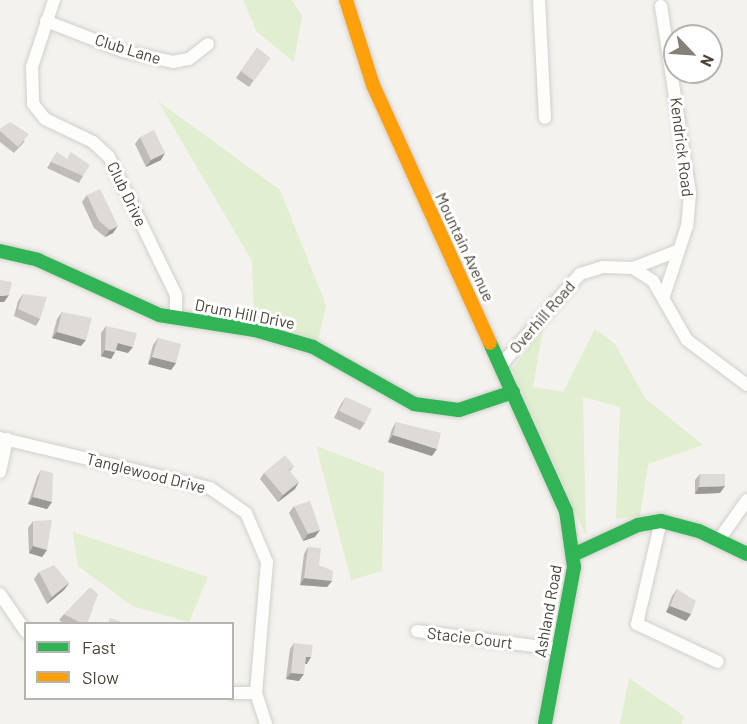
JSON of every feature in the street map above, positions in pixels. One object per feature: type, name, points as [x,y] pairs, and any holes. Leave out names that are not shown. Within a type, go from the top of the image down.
[{"type":"main road","name":"Mountain Avenue","points":[[346,0],[373,86],[563,503]]},
{"type":"main road","name":"Drum Hill Drive","points":[[0,251],[38,260],[139,309],[176,318],[255,330],[313,347],[414,404],[459,410],[513,392]]},
{"type":"main road","name":"Ashland Road","points":[[544,724],[575,554],[563,503]]},
{"type":"main road","points":[[575,554],[638,525],[662,521],[747,554]]},
{"type":"street","name":"Club Drive","points":[[54,0],[32,67],[33,104],[45,119],[93,142],[110,158],[176,296],[176,318]]},
{"type":"street","points":[[539,0],[545,118]]},
{"type":"street","name":"Kendrick Road","points":[[661,6],[690,194],[687,226],[677,250],[664,296]]},
{"type":"street","name":"Club Lane","points":[[46,21],[123,51],[173,62],[189,59],[208,44]]},
{"type":"street","points":[[677,250],[633,268],[664,296],[687,340],[747,385]]},
{"type":"street","name":"Overhill Road","points":[[501,365],[580,274],[603,267],[633,268]]},
{"type":"street","points":[[0,472],[3,438]]},
{"type":"street","name":"Tanglewood Drive","points":[[3,438],[210,488],[240,506],[261,536],[267,562],[256,693],[266,724]]},
{"type":"street","points":[[718,541],[747,500]]},
{"type":"street","points":[[662,521],[637,624],[718,662]]},
{"type":"street","points":[[0,594],[24,629]]},
{"type":"street","name":"Stacie Court","points":[[417,631],[558,649]]},
{"type":"street","points":[[234,693],[256,693]]},
{"type":"green space","points":[[243,0],[292,0],[302,16],[294,62],[257,32]]},
{"type":"green space","points":[[158,101],[280,190],[326,305],[318,341],[254,318],[252,261]]},
{"type":"green space","points":[[543,329],[533,387],[563,392],[595,329],[615,344],[645,398],[703,445],[648,464],[640,516],[616,519],[620,407],[583,397],[586,536],[512,369]]},
{"type":"green space","points":[[316,446],[384,472],[382,571],[351,580]]},
{"type":"green space","points":[[73,532],[208,577],[189,622],[132,606],[78,566]]},
{"type":"green space","points":[[629,678],[684,716],[682,724],[620,724]]},
{"type":"building","points":[[257,48],[270,58],[254,81],[241,71]]},
{"type":"building","points":[[10,122],[29,134],[18,147],[0,131]]},
{"type":"building","points":[[154,130],[165,153],[151,160],[140,137]]},
{"type":"building","points":[[57,152],[67,159],[71,152],[90,165],[83,176],[51,162]]},
{"type":"building","points":[[100,189],[118,226],[110,230],[99,221],[87,195]]},
{"type":"building","points":[[0,280],[12,282],[9,295],[0,296]]},
{"type":"building","points":[[23,294],[47,297],[40,319],[18,309]]},
{"type":"building","points":[[62,312],[92,318],[86,340],[57,332]]},
{"type":"building","points":[[106,326],[137,333],[133,347],[118,343],[115,352],[105,350]]},
{"type":"building","points":[[158,338],[181,344],[176,363],[152,357]]},
{"type":"building","points":[[346,397],[372,409],[365,423],[339,411]]},
{"type":"building","points":[[396,422],[441,433],[437,449],[393,435]]},
{"type":"building","points":[[285,455],[294,466],[289,470],[299,482],[283,495],[264,473]]},
{"type":"building","points":[[41,470],[53,473],[52,502],[33,497]]},
{"type":"building","points":[[700,474],[725,474],[725,486],[699,487]]},
{"type":"building","points":[[310,501],[320,530],[308,534],[294,506]]},
{"type":"building","points":[[52,520],[47,550],[33,546],[33,521]]},
{"type":"building","points":[[308,547],[321,548],[319,565],[333,571],[332,581],[304,578]]},
{"type":"building","points":[[54,565],[69,583],[52,597],[39,572]]},
{"type":"building","points":[[90,587],[98,594],[88,622],[79,622],[64,614]]},
{"type":"building","points":[[677,589],[696,601],[691,614],[670,606]]},
{"type":"building","points":[[110,618],[122,622],[109,622]]},
{"type":"building","points":[[294,643],[313,645],[311,657],[306,657],[304,674],[291,673]]},
{"type":"traffic: fast","points":[[0,251],[38,260],[159,315],[255,330],[313,347],[414,404],[459,410],[513,392]]},
{"type":"traffic: fast","points":[[490,343],[566,511],[574,567],[545,724]]},
{"type":"traffic: fast","points":[[575,554],[638,525],[661,521],[699,531],[747,554]]},
{"type":"traffic: slow","points":[[346,0],[373,85],[490,343]]}]
